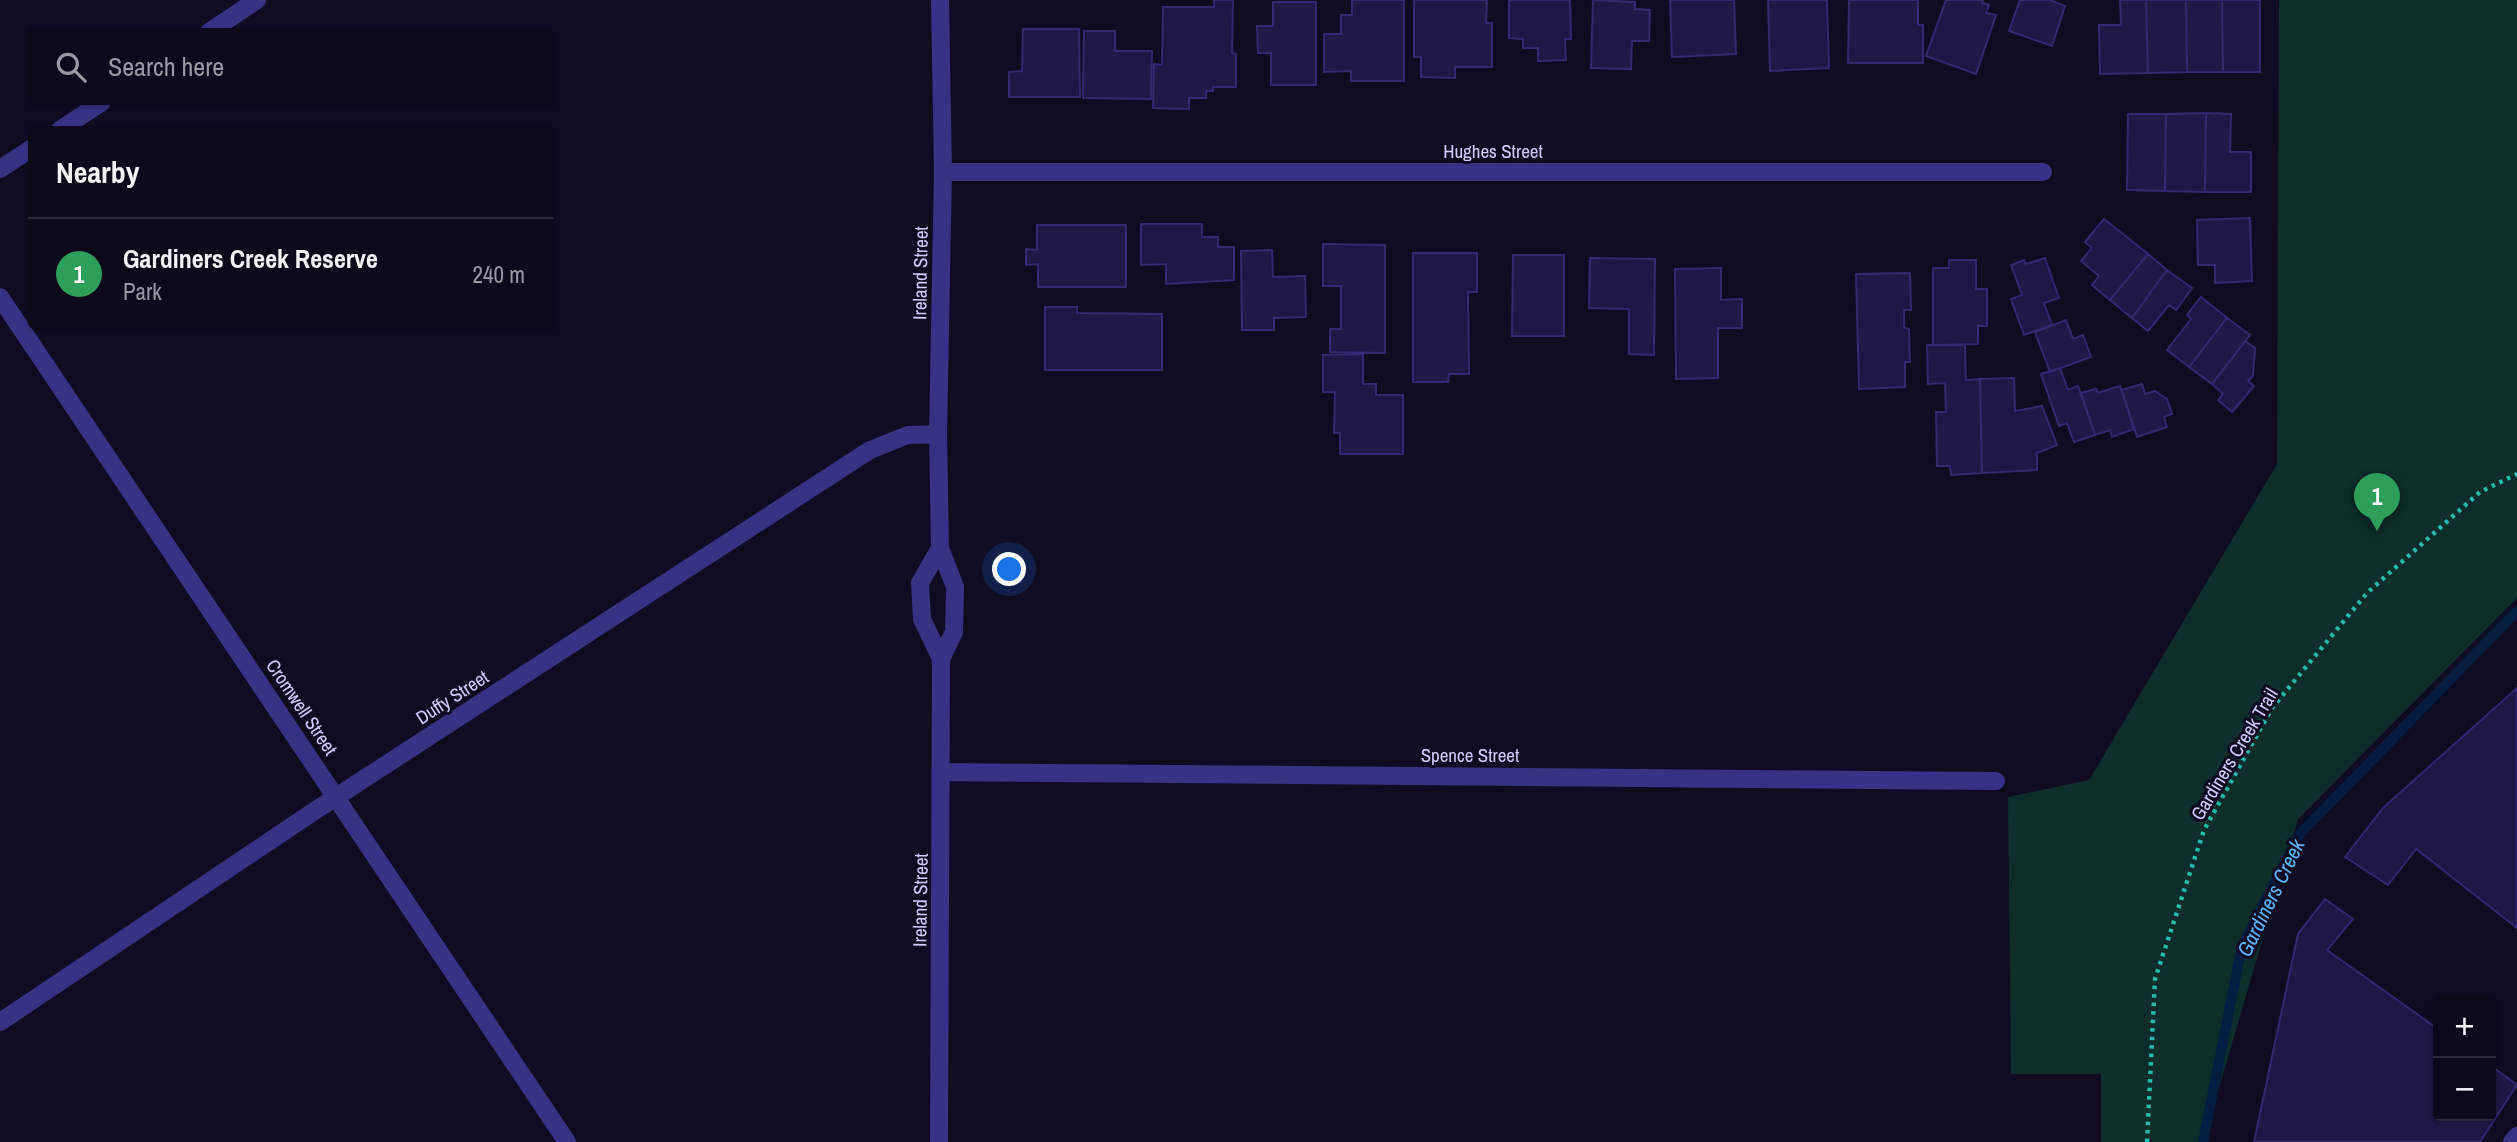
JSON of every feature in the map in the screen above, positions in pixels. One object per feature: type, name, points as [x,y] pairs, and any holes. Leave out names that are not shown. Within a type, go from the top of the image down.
[{"type":"street","points":[[215,28],[257,0]]},
{"type":"street","name":"Ireland Street","points":[[940,0],[943,172],[938,434],[940,548],[955,587],[954,632],[941,659]]},
{"type":"street","points":[[66,126],[98,105]]},
{"type":"street","points":[[0,169],[28,151]]},
{"type":"street","name":"Hughes Street","points":[[943,172],[2043,172]]},
{"type":"street","name":"Cromwell Street","points":[[0,297],[567,1142]]},
{"type":"street","name":"Duffy Street","points":[[0,1022],[337,797],[870,450],[908,435],[938,434]]},
{"type":"street","name":"Ireland Street","points":[[939,1142],[941,659],[922,619],[920,583],[940,548]]},
{"type":"street","name":"Spence Street","points":[[942,772],[1996,780]]},
{"type":"street","points":[[2512,1142],[2517,1136]]},
{"type":"path","name":"Gardiners Creek Trail","points":[[2147,1142],[2155,979],[2204,830],[2272,708],[2367,593],[2480,492],[2517,474]]},
{"type":"green space","points":[[2279,0],[2517,0],[2517,598],[2298,819],[2203,1142],[2101,1142],[2101,1074],[2011,1074],[2008,797],[2089,780],[2277,464]]},
{"type":"building","points":[[1214,0],[1233,0],[1232,53],[1236,54],[1236,87],[1213,87],[1213,91],[1206,91],[1206,98],[1189,98],[1189,109],[1153,108],[1154,64],[1162,65],[1163,7],[1214,7]]},
{"type":"building","points":[[1352,0],[1404,0],[1404,81],[1351,81],[1351,71],[1324,72],[1324,34],[1341,34],[1341,15],[1352,15]]},
{"type":"building","points":[[1414,0],[1487,0],[1486,23],[1492,23],[1492,67],[1455,67],[1455,78],[1421,77],[1421,57],[1414,57]]},
{"type":"building","points":[[1509,0],[1570,0],[1571,39],[1565,39],[1566,60],[1538,61],[1538,48],[1523,48],[1523,39],[1509,38]]},
{"type":"building","points":[[1593,0],[1635,2],[1635,9],[1650,10],[1649,41],[1632,41],[1631,69],[1591,68]]},
{"type":"building","points":[[1670,0],[1734,0],[1736,54],[1672,57]]},
{"type":"building","points":[[1768,0],[1827,0],[1829,68],[1770,71]]},
{"type":"building","points":[[1849,0],[1918,0],[1918,25],[1923,25],[1923,63],[1848,63]]},
{"type":"building","points":[[1946,0],[1983,0],[1982,3],[1989,5],[1986,13],[1996,15],[1976,74],[1926,56]]},
{"type":"building","points":[[2020,0],[2050,0],[2065,6],[2052,46],[2009,31]]},
{"type":"building","points":[[2120,0],[2146,0],[2148,73],[2100,74],[2099,25],[2121,25]]},
{"type":"building","points":[[2146,0],[2186,0],[2187,72],[2148,73]]},
{"type":"building","points":[[2186,0],[2222,0],[2223,72],[2187,72]]},
{"type":"building","points":[[2222,0],[2260,0],[2260,72],[2223,72]]},
{"type":"building","points":[[1273,2],[1316,2],[1316,85],[1271,85],[1271,53],[1258,53],[1257,26],[1273,26]]},
{"type":"building","points":[[1023,29],[1079,29],[1080,97],[1009,97],[1009,72],[1022,71]]},
{"type":"building","points":[[1084,31],[1115,31],[1115,51],[1152,51],[1151,99],[1083,98]]},
{"type":"building","points":[[2206,113],[2205,192],[2165,191],[2166,114]]},
{"type":"building","points":[[2206,113],[2231,114],[2230,152],[2251,152],[2251,192],[2205,192]]},
{"type":"building","points":[[2128,114],[2166,114],[2165,191],[2127,190]]},
{"type":"building","points":[[2250,218],[2252,281],[2215,283],[2215,265],[2198,265],[2197,220]]},
{"type":"building","points":[[2104,219],[2148,254],[2110,300],[2092,285],[2099,276],[2081,261],[2092,248],[2085,242]]},
{"type":"building","points":[[1141,224],[1202,224],[1202,237],[1218,237],[1218,247],[1234,247],[1234,280],[1166,284],[1166,264],[1141,265]]},
{"type":"building","points":[[1037,225],[1126,225],[1126,287],[1038,287],[1038,264],[1026,265],[1026,249],[1037,250]]},
{"type":"building","points":[[1323,244],[1385,245],[1385,353],[1330,352],[1330,329],[1341,329],[1341,286],[1323,286]]},
{"type":"building","points":[[1272,250],[1273,277],[1305,276],[1306,317],[1274,318],[1274,330],[1242,330],[1241,251]]},
{"type":"building","points":[[1413,253],[1477,253],[1477,292],[1468,292],[1469,374],[1449,374],[1448,382],[1413,382]]},
{"type":"building","points":[[2148,254],[2167,270],[2132,318],[2110,300]]},
{"type":"building","points":[[1513,255],[1564,255],[1564,336],[1512,336]]},
{"type":"building","points":[[1590,258],[1655,259],[1654,355],[1629,354],[1629,309],[1589,308]]},
{"type":"building","points":[[2045,258],[2059,298],[2044,303],[2052,325],[2024,335],[2011,299],[2022,295],[2011,265],[2024,260],[2026,264]]},
{"type":"building","points":[[1949,260],[1976,260],[1976,289],[1987,289],[1987,326],[1978,326],[1978,344],[1933,345],[1933,268],[1949,268]]},
{"type":"building","points":[[1721,268],[1721,300],[1742,299],[1742,328],[1718,328],[1718,378],[1676,379],[1675,269]]},
{"type":"building","points":[[2167,270],[2192,288],[2176,310],[2169,305],[2148,331],[2132,318]]},
{"type":"building","points":[[1910,273],[1911,310],[1904,310],[1904,328],[1909,329],[1910,362],[1905,362],[1905,387],[1859,389],[1856,274]]},
{"type":"building","points":[[2201,297],[2227,318],[2189,367],[2167,350],[2191,319],[2187,315]]},
{"type":"building","points":[[1045,307],[1077,307],[1077,313],[1162,314],[1162,370],[1045,370]]},
{"type":"building","points":[[2227,318],[2250,335],[2212,384],[2189,367]]},
{"type":"building","points":[[2066,320],[2073,339],[2083,335],[2091,357],[2050,372],[2035,332]]},
{"type":"building","points":[[2245,341],[2255,348],[2253,376],[2248,381],[2254,386],[2232,412],[2218,400],[2223,394],[2212,384]]},
{"type":"building","points":[[1927,345],[1965,345],[1966,380],[1980,379],[1982,473],[1951,475],[1950,466],[1937,466],[1936,412],[1946,412],[1945,383],[1928,384]]},
{"type":"building","points":[[1363,354],[1363,384],[1376,384],[1376,395],[1403,395],[1403,454],[1340,454],[1340,433],[1334,433],[1335,392],[1323,392],[1323,355]]},
{"type":"building","points":[[2060,368],[2068,390],[2078,386],[2095,435],[2074,442],[2067,423],[2059,426],[2041,374]]},
{"type":"building","points":[[2014,378],[2015,411],[2042,406],[2057,445],[2037,453],[2037,470],[1982,473],[1980,379]]},
{"type":"building","points":[[2142,384],[2145,394],[2155,391],[2167,399],[2172,414],[2164,417],[2167,427],[2137,437],[2122,390]]},
{"type":"building","points":[[2120,386],[2134,429],[2112,437],[2110,430],[2095,435],[2081,393],[2096,389],[2098,393]]},
{"type":"building","points":[[2517,688],[2517,928],[2416,849],[2388,885],[2345,857],[2383,808]]},
{"type":"building","points":[[2325,899],[2353,919],[2327,950],[2433,1025],[2433,1121],[2494,1121],[2480,1142],[2254,1142],[2298,934]]},
{"type":"building","points":[[2496,1070],[2517,1085],[2496,1117]]},
{"type":"waterway","name":"Gardiners Creek","points":[[2203,1142],[2242,946],[2299,835],[2517,611]]},
{"type":"place","name":"Gardiners Creek Reserve","points":[[2377,531]]}]
